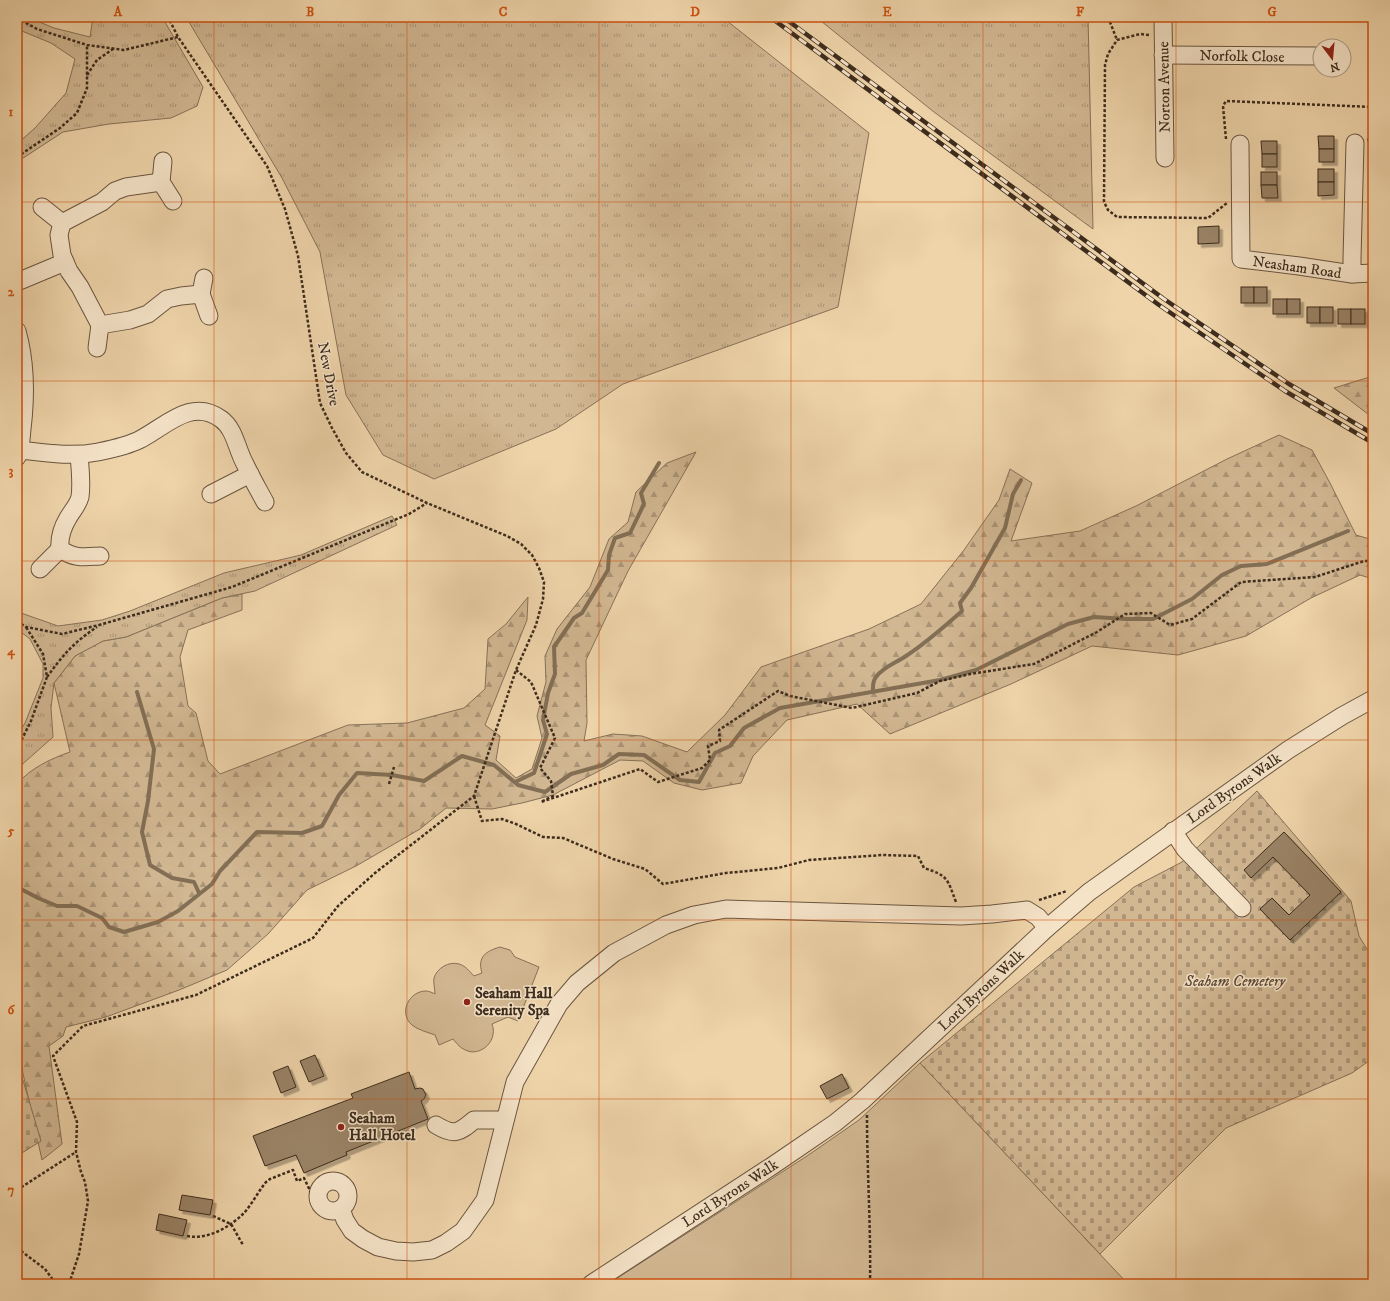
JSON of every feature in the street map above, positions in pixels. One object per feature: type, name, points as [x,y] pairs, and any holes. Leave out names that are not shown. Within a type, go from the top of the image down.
[{"type":"street","name":"Norton Avenue","points":[[1163,17],[1164,158]]},
{"type":"street","name":"Norfolk Close","points":[[1164,55],[1312,56]]},
{"type":"street","points":[[1352,274],[1355,143]]},
{"type":"street","name":"Neasham Road","points":[[1240,144],[1241,259],[1352,274],[1373,273]]},
{"type":"street","points":[[163,161],[161,182],[172,201]]},
{"type":"street","points":[[97,348],[100,325],[80,286],[69,272],[62,255],[59,235],[62,223],[102,202],[115,191],[126,187],[161,182]]},
{"type":"street","points":[[42,207],[62,223]]},
{"type":"street","points":[[17,282],[65,262]]},
{"type":"street","points":[[204,278],[201,294],[209,316]]},
{"type":"street","points":[[100,325],[130,320],[148,314],[167,299],[201,294]]},
{"type":"street","points":[[17,331],[24,365],[21,386],[24,411],[18,453],[79,455],[100,452],[136,442],[180,415],[200,411],[213,414],[222,420],[232,431],[244,464],[265,502]]},
{"type":"street","points":[[60,549],[59,540],[66,520],[76,507],[80,497],[79,455]]},
{"type":"street","points":[[211,494],[250,474]]},
{"type":"street","points":[[60,549],[76,557],[100,556]]},
{"type":"street","points":[[40,569],[60,549]]},
{"type":"street","name":"Lord Byrons Walk","points":[[591,1284],[835,1123],[862,1101],[1047,928],[1089,892],[1288,750],[1342,716],[1373,699]]},
{"type":"street","points":[[1173,831],[1185,849],[1242,908]]},
{"type":"street","points":[[341,1209],[345,1220],[352,1231],[378,1247],[396,1251],[413,1252],[432,1250],[446,1243],[463,1231],[486,1200],[515,1082],[559,1004],[576,983],[614,953],[666,925],[694,915],[726,909],[960,916],[1027,910],[1038,917],[1047,928]]},
{"type":"street","points":[[436,1126],[447,1132],[455,1133],[463,1129],[474,1120],[505,1120]]},
{"type":"street","points":[[330,1182],[340,1184],[347,1191],[348,1196],[345,1206],[341,1209],[331,1211],[326,1209],[319,1202],[319,1194],[322,1187],[330,1182]]},
{"type":"path","name":"New Drive","points":[[168,17],[178,37],[267,166],[286,209],[298,256],[320,403],[346,453],[362,472],[427,503],[507,536],[521,544],[532,555],[540,568],[544,582],[543,599],[536,625],[516,670],[474,796]]},
{"type":"path","points":[[1108,17],[1117,40]]},
{"type":"path","points":[[17,18],[37,29],[87,45],[112,49],[124,50],[178,37]]},
{"type":"path","points":[[1163,35],[1140,34],[1117,40],[1108,54],[1105,65],[1104,202],[1108,210],[1117,217],[1208,218],[1229,201],[1240,201]]},
{"type":"path","points":[[17,157],[60,128],[77,113],[87,88],[87,45]]},
{"type":"path","points":[[87,75],[97,60],[112,49]]},
{"type":"path","points":[[1240,144],[1226,139],[1222,106],[1226,101],[1373,107]]},
{"type":"path","points":[[26,627],[62,634],[99,625],[232,586],[409,514],[427,503]]},
{"type":"path","points":[[516,670],[531,682],[555,738],[540,768],[551,781],[553,796],[541,802],[640,769],[658,782],[702,768],[710,760],[708,746],[720,741],[719,730],[778,691],[790,696],[852,708],[917,693],[940,681],[970,674],[1034,664],[1097,632],[1125,614],[1151,613],[1170,625],[1192,619],[1241,582],[1315,577],[1364,560],[1373,561]]},
{"type":"path","points":[[17,621],[26,627],[44,654],[47,677]]},
{"type":"path","points":[[17,749],[31,721],[47,677],[63,654],[80,638],[99,625]]},
{"type":"path","points":[[389,784],[394,767]]},
{"type":"path","points":[[69,1284],[78,1254],[88,1201],[85,1182],[76,1152],[77,1122],[53,1056],[83,1026],[196,995],[313,938],[338,906],[375,872],[474,796],[482,821],[502,819],[516,824],[543,838],[563,838],[613,859],[645,869],[663,884],[726,873],[778,868],[809,860],[883,855],[918,856],[924,868],[939,873],[947,880],[956,902]]},
{"type":"path","points":[[1038,900],[1077,887],[1089,892]]},
{"type":"path","points":[[862,1101],[867,1110],[867,1166],[871,1247],[870,1284]]},
{"type":"path","points":[[17,1190],[76,1152]]},
{"type":"path","points":[[188,1236],[198,1237],[213,1234],[231,1224],[245,1212],[266,1182],[293,1170],[297,1181],[304,1178],[313,1197],[319,1194]]},
{"type":"path","points":[[213,1216],[231,1224],[243,1245]]},
{"type":"path","points":[[17,1248],[44,1269],[56,1284]]},
{"type":"green space","points":[[17,17],[27,17],[54,28],[90,37],[93,17],[162,17],[203,87],[197,106],[171,118],[109,124],[63,132],[17,162],[17,144],[35,128],[66,93],[75,59],[51,43],[17,29]]},
{"type":"green space","points":[[186,17],[722,17],[869,133],[838,307],[623,384],[556,429],[434,479],[383,455],[346,395],[320,252],[282,178]]},
{"type":"green space","points":[[816,17],[1088,17],[1093,229],[934,112]]},
{"type":"green space","points":[[1373,376],[1373,418],[1334,388]]},
{"type":"green space","points":[[1279,435],[1312,450],[1356,535],[1373,540],[1373,579],[1360,575],[1311,598],[1246,636],[1178,655],[1092,646],[1011,684],[890,734],[857,704],[787,720],[753,756],[741,783],[702,790],[674,783],[643,761],[620,760],[553,795],[492,809],[446,808],[420,829],[356,866],[307,890],[268,934],[227,970],[179,990],[106,1017],[66,1027],[63,1036],[49,1046],[62,1144],[42,1160],[17,1046],[17,784],[28,773],[41,765],[70,752],[54,683],[75,656],[103,641],[126,637],[222,598],[242,594],[242,610],[188,630],[180,657],[188,706],[196,713],[208,761],[220,774],[348,725],[407,723],[464,708],[485,689],[488,639],[506,624],[528,597],[527,620],[485,725],[500,736],[496,760],[516,778],[532,769],[542,738],[537,716],[546,682],[545,656],[557,629],[590,587],[609,539],[628,522],[636,492],[667,463],[696,452],[628,571],[586,660],[587,723],[584,741],[613,734],[642,736],[687,752],[725,715],[761,667],[869,629],[921,604],[964,550],[999,500],[1010,469],[1032,483],[1011,541],[1080,531],[1136,506],[1227,459]]},
{"type":"green space","points":[[392,516],[397,525],[255,591],[222,598],[126,637],[103,641],[75,656],[54,683],[51,708],[53,737],[17,769],[17,736],[25,723],[43,678],[43,664],[30,639],[17,629],[17,609],[21,613],[58,626],[102,620],[130,611],[224,573],[301,555]]},
{"type":"green space","name":"Seaham Cemetery","points":[[1257,791],[1351,901],[1359,936],[1373,959],[1373,1058],[1352,1073],[1226,1128],[1100,1254],[920,1063],[1134,887],[1182,862]]},
{"type":"green space","name":"Seaham Hall Serenity Spa","points":[[500,947],[510,950],[515,957],[539,967],[518,1021],[508,1017],[492,1024],[493,1033],[490,1042],[484,1048],[476,1052],[461,1048],[453,1039],[439,1045],[435,1035],[420,1030],[412,1025],[406,1015],[407,1004],[410,999],[420,992],[427,991],[435,994],[434,978],[441,968],[447,964],[455,963],[466,967],[474,976],[482,973],[481,963],[484,956],[491,950]]},
{"type":"green space","points":[[17,1060],[41,1141],[17,1156]]},
{"type":"green space","points":[[920,1063],[1128,1284],[608,1284],[807,1156],[859,1120]]},
{"type":"building","points":[[1318,136],[1334,136],[1334,149],[1319,149]]},
{"type":"building","points":[[1261,141],[1277,141],[1277,154],[1262,154]]},
{"type":"building","points":[[1319,149],[1334,149],[1334,162],[1319,162]]},
{"type":"building","points":[[1262,154],[1277,154],[1277,167],[1262,167]]},
{"type":"building","points":[[1318,169],[1334,169],[1334,182],[1318,182]]},
{"type":"building","points":[[1261,172],[1277,172],[1277,185],[1261,185]]},
{"type":"building","points":[[1318,182],[1334,182],[1334,195],[1318,196]]},
{"type":"building","points":[[1261,185],[1277,185],[1278,198],[1262,198]]},
{"type":"building","points":[[1219,226],[1219,243],[1198,244],[1198,227]]},
{"type":"building","points":[[1241,287],[1254,287],[1254,303],[1241,303]]},
{"type":"building","points":[[1254,287],[1267,287],[1267,303],[1254,303]]},
{"type":"building","points":[[1273,299],[1287,299],[1287,314],[1273,314]]},
{"type":"building","points":[[1287,299],[1300,299],[1300,314],[1287,314]]},
{"type":"building","points":[[1307,307],[1320,307],[1320,323],[1307,323]]},
{"type":"building","points":[[1320,307],[1333,307],[1333,323],[1320,323]]},
{"type":"building","points":[[1338,309],[1351,309],[1351,324],[1338,324]]},
{"type":"building","points":[[1351,309],[1365,309],[1365,324],[1351,324]]},
{"type":"building","points":[[1369,309],[1373,309],[1373,324],[1369,324]]},
{"type":"building","points":[[1284,832],[1341,892],[1290,940],[1260,909],[1272,898],[1289,915],[1310,895],[1273,857],[1251,878],[1244,870]]},
{"type":"building","points":[[315,1055],[324,1076],[309,1082],[300,1061]]},
{"type":"building","points":[[288,1066],[296,1087],[281,1093],[273,1072]]},
{"type":"building","name":"Seaham Hall Hotel","points":[[409,1072],[415,1089],[423,1089],[426,1095],[421,1101],[428,1119],[346,1152],[347,1155],[304,1173],[296,1155],[265,1166],[253,1136],[353,1098],[351,1094]]},
{"type":"building","points":[[842,1074],[849,1088],[827,1099],[820,1086]]},
{"type":"building","points":[[182,1195],[213,1200],[210,1215],[179,1210]]},
{"type":"building","points":[[159,1214],[187,1220],[183,1236],[156,1230]]},
{"type":"waterway","points":[[515,782],[534,773],[547,734],[543,720],[548,693],[555,674],[554,647],[574,618],[582,613],[608,570],[609,555],[615,538],[630,533],[644,504],[641,493],[659,463]]},
{"type":"waterway","points":[[873,692],[873,684],[879,674],[921,646],[962,611],[960,603],[971,588],[1005,528],[1013,494],[1021,480]]},
{"type":"waterway","points":[[17,887],[57,906],[77,906],[102,918],[109,927],[124,932],[158,922],[178,911],[212,884],[220,871],[257,832],[302,833],[322,826],[339,795],[357,773],[392,775],[424,781],[462,756],[494,765],[518,785],[545,792],[571,774],[603,765],[619,754],[644,755],[680,780],[699,782],[715,753],[730,746],[744,728],[780,708],[940,680],[976,670],[1068,624],[1094,617],[1153,619],[1192,599],[1222,575],[1241,566],[1267,564],[1348,531]]},
{"type":"waterway","points":[[137,692],[154,749],[148,801],[142,832],[150,865],[172,878],[194,882],[199,893]]},
{"type":"railway","points":[[770,17],[1159,305],[1285,391],[1373,443]]},
{"type":"railway","points":[[783,17],[1164,299],[1289,384],[1373,434]]},
{"type":"place","name":"Seaham Hall Serenity Spa","points":[[467,1002]]},
{"type":"place","name":"Seaham Hall Hotel","points":[[341,1127]]}]
